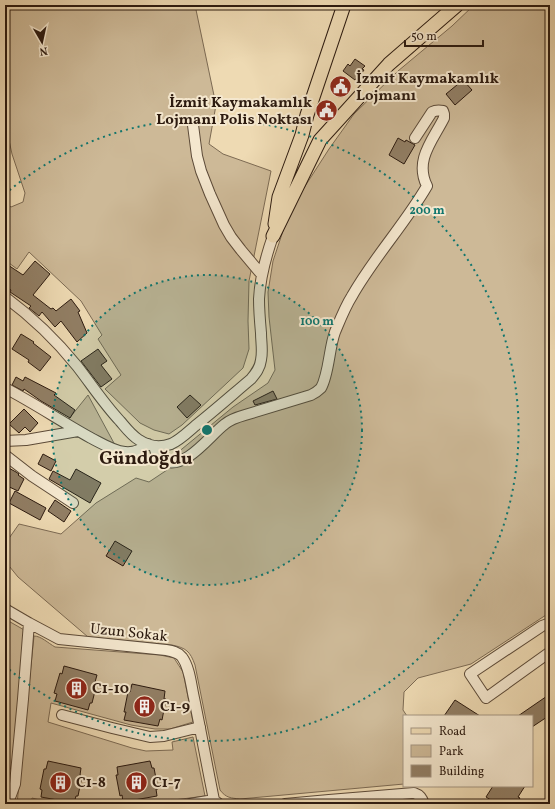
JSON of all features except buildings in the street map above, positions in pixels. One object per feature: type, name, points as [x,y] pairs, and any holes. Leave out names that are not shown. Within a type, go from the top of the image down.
[{"type":"main road","points":[[273,236],[279,196],[302,135],[307,115],[344,5]]},
{"type":"main road","points":[[273,236],[320,140],[389,64],[457,5]]},
{"type":"street","points":[[151,445],[158,457],[166,462],[174,463],[192,454],[226,422],[317,392],[326,373],[334,334],[346,306],[361,281],[418,202],[427,186],[423,176],[423,163],[430,142],[444,118],[443,111],[436,110],[432,112],[415,138]]},
{"type":"street","points":[[193,126],[197,156],[210,194],[231,237],[262,275]]},
{"type":"street","points":[[5,297],[58,344],[77,366],[110,411],[130,433],[139,440],[151,445],[164,446],[180,438],[206,418],[256,373],[261,361],[262,352],[259,299],[262,275],[273,236]]},
{"type":"street","points":[[5,388],[28,400],[78,431],[114,449],[124,452],[136,451],[151,445]]},
{"type":"street","points":[[5,441],[38,438],[78,431]]},
{"type":"street","points":[[5,455],[38,480],[73,503]]},
{"type":"street","name":"Uzun Sokak","points":[[5,609],[62,640],[166,650],[174,651],[179,654],[186,663],[216,802]]},
{"type":"street","points":[[6,804],[12,795],[15,784],[29,623]]},
{"type":"street","points":[[550,623],[542,626],[470,674],[486,698],[550,652]]},
{"type":"street","points":[[62,715],[150,737],[164,736],[200,727]]},
{"type":"street","points":[[285,804],[329,802],[414,793],[422,798],[424,804]]},
{"type":"street","points":[[190,804],[216,802]]},
{"type":"green space","points":[[5,5],[195,5],[216,105],[209,144],[223,154],[271,171],[249,281],[249,349],[243,368],[182,425],[169,434],[154,430],[140,423],[105,389],[121,375],[98,339],[102,335],[81,301],[29,252],[17,269],[5,260],[5,203],[11,207],[23,202],[25,193],[12,154],[7,131],[9,104],[7,95],[5,94]]},
{"type":"green space","points":[[474,5],[550,5],[550,614],[546,615],[471,664],[418,678],[404,692],[403,710],[406,715],[403,715],[403,784],[240,799],[229,797],[224,795],[220,790],[195,665],[189,653],[181,647],[172,645],[88,637],[18,577],[5,561],[5,544],[19,524],[61,534],[96,503],[136,478],[149,482],[167,470],[171,458],[233,407],[268,383],[275,370],[269,317],[268,292],[273,261],[286,222],[300,194],[354,114],[398,71],[452,26]]},
{"type":"green space","points":[[88,395],[115,445],[68,420]]},
{"type":"green space","points":[[5,619],[26,631],[16,738],[11,767],[5,785]]},
{"type":"green space","points":[[34,636],[42,638],[55,647],[160,655],[174,658],[183,672],[193,722],[170,729],[155,729],[131,725],[51,703],[48,722],[146,751],[173,750],[172,742],[193,737],[205,796],[143,804],[55,804],[32,798],[31,804],[17,804]]},
{"type":"place","name":"İzmit Kaymakamlık Lojmanı","points":[[341,87]]},
{"type":"place","name":"İzmit Kaymakamlık Lojmanı Polis Noktası","points":[[327,111]]},
{"type":"place","name":"C1-10","points":[[76,688]]},
{"type":"place","name":"C1-9","points":[[145,706]]},
{"type":"place","name":"C1-8","points":[[61,782]]},
{"type":"place","name":"C1-7","points":[[137,782]]},
{"type":"district","name":"Gündoğdu","points":[[146,457]]}]
